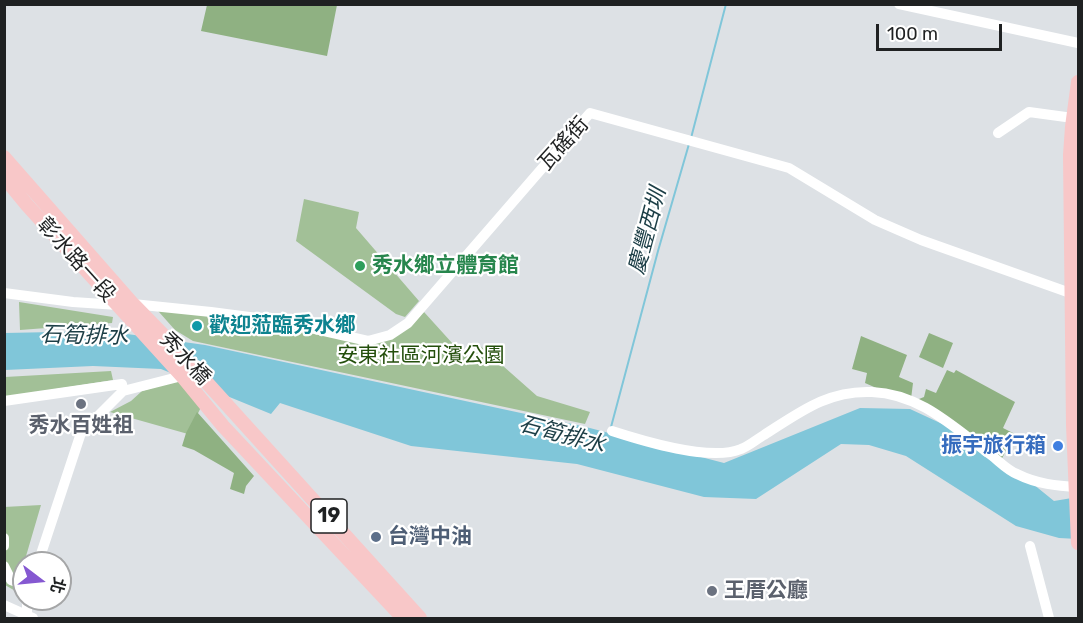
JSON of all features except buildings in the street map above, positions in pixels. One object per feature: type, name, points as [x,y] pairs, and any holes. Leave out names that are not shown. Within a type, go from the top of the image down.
[{"type":"main road","points":[[1078,82],[1073,118],[1076,300],[1073,424],[1078,543]]},
{"type":"main road","name":"彰水路一段","points":[[4,157],[133,304]]},
{"type":"main road","name":"彰水路一段","points":[[4,177],[27,206],[150,341]]},
{"type":"main road","name":"秀水橋","points":[[133,304],[420,618]]},
{"type":"main road","name":"秀水橋","points":[[150,341],[223,426],[403,618]]},
{"type":"street","points":[[899,4],[1078,43]]},
{"type":"street","name":"瓦磘街","points":[[4,293],[73,302],[133,304],[280,321],[368,340],[390,335],[408,323],[590,112],[789,168],[875,220],[1076,300]]},
{"type":"street","points":[[999,133],[1029,112],[1073,118]]},
{"type":"street","points":[[42,551],[81,433],[123,392],[182,376]]},
{"type":"street","points":[[4,401],[122,384],[123,392]]},
{"type":"street","points":[[612,431],[696,452],[722,453],[741,449],[817,402],[834,395],[873,392],[918,403],[939,415],[1015,474],[1056,486],[1077,489]]},
{"type":"street","points":[[4,538],[4,546]]},
{"type":"street","points":[[1030,546],[1049,618]]},
{"type":"street","points":[[4,566],[12,580]]},
{"type":"street","points":[[4,604],[30,617]]},
{"type":"green space","points":[[207,4],[337,5],[327,56],[201,31]]},
{"type":"green space","name":"秀水鄉立體育館","points":[[304,199],[359,212],[356,228],[419,301],[405,317],[396,314],[296,241]]},
{"type":"green space","points":[[19,302],[113,317],[112,323],[20,330]]},
{"type":"green space","name":"安東社區河濱公園","points":[[151,303],[288,327],[364,344],[424,312],[463,355],[477,343],[537,396],[590,412],[585,424],[193,341],[175,330]]},
{"type":"green space","points":[[929,333],[953,343],[943,368],[919,357]]},
{"type":"green space","points":[[861,336],[907,355],[899,377],[913,383],[911,399],[890,394],[865,383],[867,373],[852,369]]},
{"type":"green space","points":[[947,370],[954,373],[956,370],[1015,402],[1003,428],[1015,434],[1000,462],[914,401],[924,397],[926,389],[936,393]]},
{"type":"green space","points":[[111,371],[113,380],[5,397],[5,377]]},
{"type":"green space","points":[[181,379],[203,403],[188,434],[110,412],[131,401],[142,391]]},
{"type":"green space","points":[[197,412],[254,476],[246,486],[244,494],[230,489],[234,473],[194,450],[182,446]]},
{"type":"green space","points":[[41,505],[28,551],[12,551],[12,589],[5,585],[4,507]]},
{"type":"water","name":"石筍排水","points":[[106,331],[205,345],[586,427],[724,463],[860,408],[910,409],[964,434],[1054,501],[1078,497],[1078,539],[1059,538],[1016,526],[906,456],[869,445],[841,444],[756,499],[704,497],[577,464],[411,446],[280,403],[271,414],[161,369],[93,366],[5,370],[4,333]]},
{"type":"waterway","name":"慶豐西圳","points":[[691,138],[726,4]]},
{"type":"waterway","name":"慶豐西圳","points":[[611,427],[689,144]]},
{"type":"place","name":"秀水鄉立體育館","points":[[360,266]]},
{"type":"place","name":"歡迎蒞臨秀水鄉","points":[[197,326]]},
{"type":"place","name":"秀水百姓祖","points":[[81,404]]},
{"type":"place","name":"振宇旅行箱","points":[[1058,446]]},
{"type":"place","name":"台灣中油","points":[[376,537]]},
{"type":"place","name":"王厝公廳","points":[[712,591]]}]
